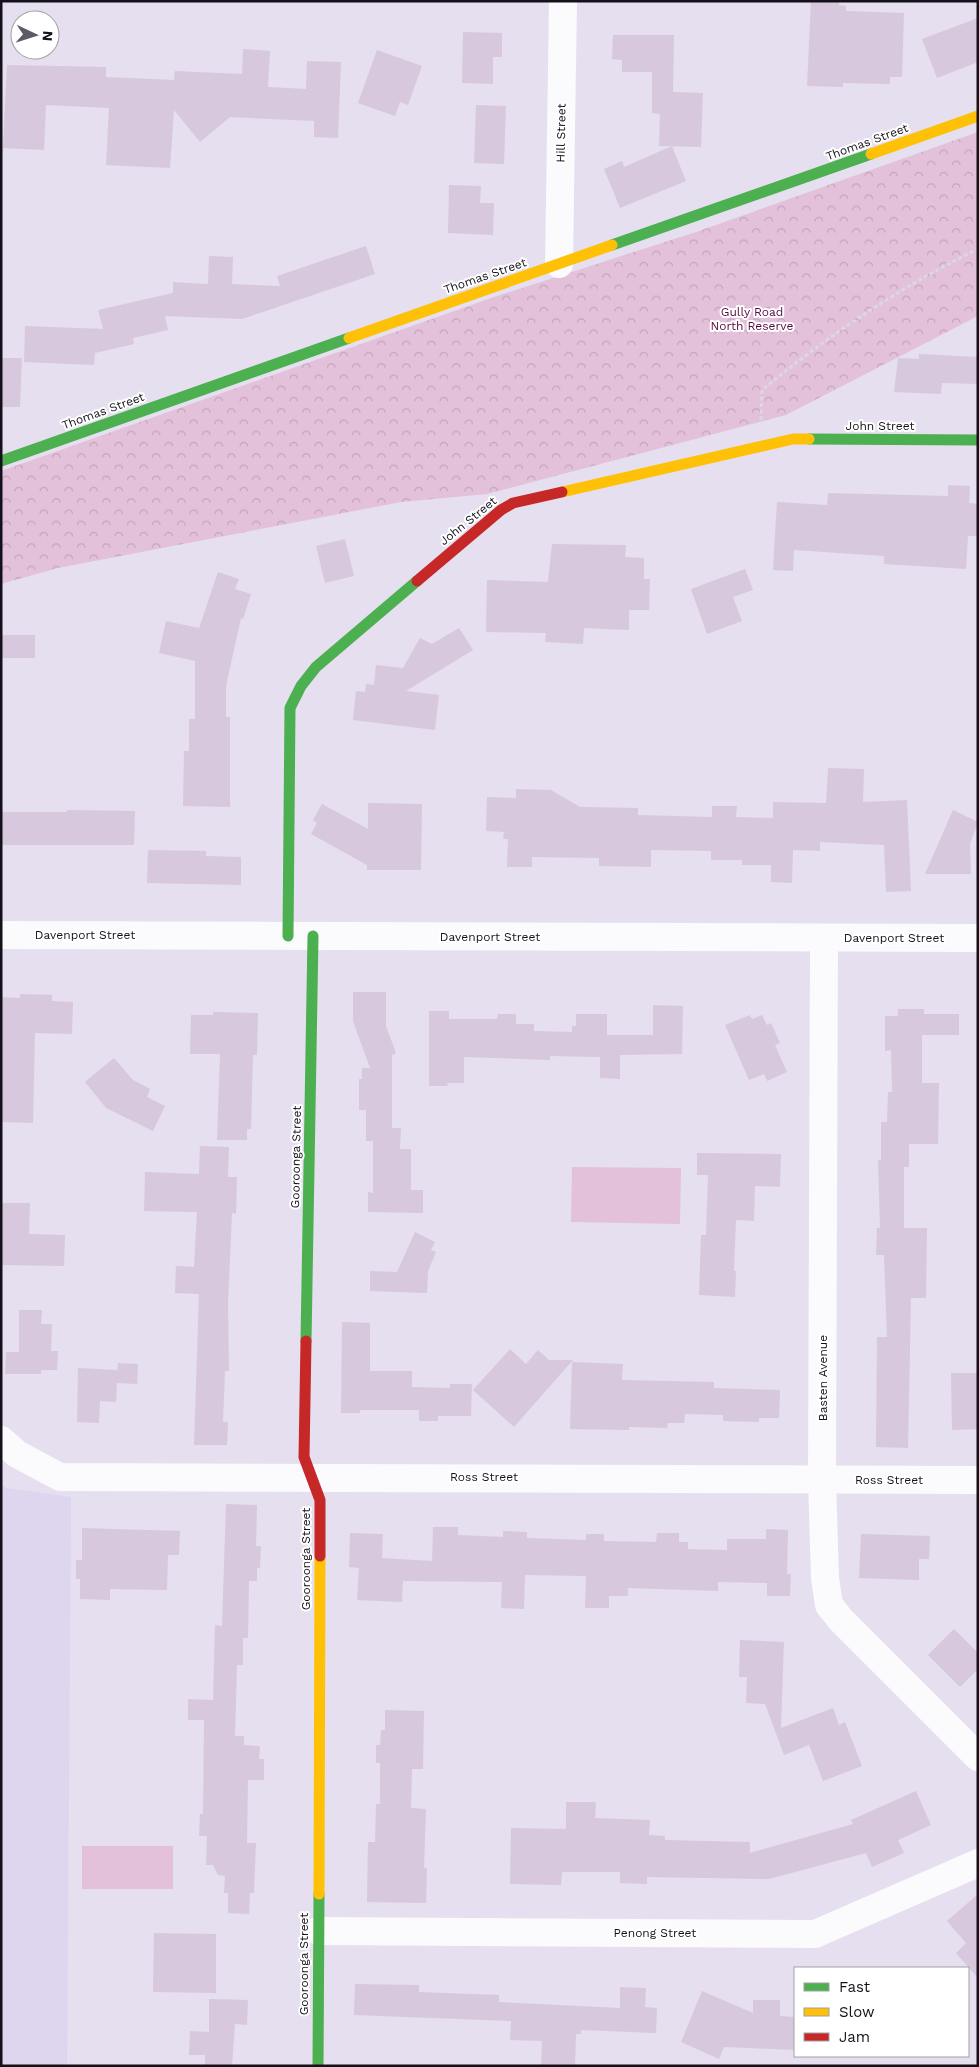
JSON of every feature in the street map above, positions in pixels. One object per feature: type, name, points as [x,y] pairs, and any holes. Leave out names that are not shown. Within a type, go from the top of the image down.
[{"type":"street","points":[[542,1],[563,2]]},
{"type":"street","name":"Hill Street","points":[[559,264],[563,2]]},
{"type":"street","name":"Thomas Street","points":[[1,461],[978,116]]},
{"type":"street","name":"John Street","points":[[301,936],[290,708],[305,678],[488,519],[513,504],[793,439],[978,440]]},
{"type":"street","name":"Davenport Street","points":[[1,935],[978,938]]},
{"type":"street","name":"Gooroonga Street","points":[[301,936],[304,1457],[320,1500],[318,2066]]},
{"type":"street","name":"Basten Avenue","points":[[824,938],[822,1480],[825,1578],[829,1605],[841,1620],[978,1757]]},
{"type":"street","name":"Ross Street","points":[[1,1440],[17,1454],[60,1477],[311,1476],[978,1480]]},
{"type":"street","name":"Penong Street","points":[[318,1931],[815,1934],[978,1863]]},
{"type":"path","points":[[766,445],[761,424],[762,390],[803,356],[871,309],[935,270],[978,248]]},
{"type":"shaded area","points":[[1,1484],[6,1488],[71,1497],[67,2066],[1,2066]]},
{"type":"green space","name":"Gully Road North Reserve","points":[[978,132],[978,316],[786,415],[487,494],[401,502],[58,568],[1,584],[1,471],[494,297],[696,232]]},
{"type":"green space","points":[[572,1167],[681,1168],[680,1224],[571,1222]]},
{"type":"green space","points":[[82,1846],[173,1846],[173,1889],[82,1889]]},
{"type":"building","points":[[811,1],[839,1],[839,5],[846,6],[846,11],[904,13],[902,77],[890,77],[890,84],[843,83],[843,87],[807,86]]},
{"type":"building","points":[[978,18],[978,62],[937,78],[922,39]]},
{"type":"building","points":[[463,32],[502,33],[502,57],[493,57],[493,84],[462,83]]},
{"type":"building","points":[[613,35],[674,35],[673,92],[703,93],[701,147],[659,146],[660,114],[652,113],[652,72],[622,72],[622,60],[612,59]]},
{"type":"building","points":[[243,49],[270,51],[268,87],[306,89],[307,61],[341,62],[338,138],[314,137],[314,121],[230,117],[200,142],[174,110],[170,168],[106,165],[109,108],[46,105],[44,150],[3,148],[7,65],[106,67],[106,77],[174,80],[175,71],[242,74]]},
{"type":"building","points":[[377,50],[422,66],[408,105],[400,102],[395,116],[358,103]]},
{"type":"building","points":[[476,105],[506,106],[504,164],[474,163]]},
{"type":"building","points":[[672,146],[686,181],[620,208],[604,169],[622,161],[624,167]]},
{"type":"building","points":[[449,185],[481,186],[480,203],[494,203],[493,235],[448,233]]},
{"type":"building","points":[[366,246],[375,274],[242,319],[165,316],[168,330],[133,338],[134,344],[95,353],[94,365],[24,362],[25,326],[103,329],[98,310],[173,293],[173,282],[208,284],[209,256],[233,257],[232,284],[280,286],[277,276]]},
{"type":"building","points":[[919,354],[978,357],[978,384],[942,383],[941,394],[894,392],[898,358],[919,359]]},
{"type":"building","points":[[1,358],[22,358],[20,407],[1,407]]},
{"type":"building","points":[[948,485],[970,486],[969,503],[978,504],[978,536],[968,536],[966,569],[884,564],[884,556],[794,550],[793,571],[773,570],[777,502],[827,505],[828,493],[948,496]]},
{"type":"building","points":[[345,539],[354,576],[325,583],[316,546]]},
{"type":"building","points":[[552,544],[626,545],[625,557],[644,558],[644,579],[650,579],[649,610],[629,610],[629,630],[584,628],[583,644],[545,642],[546,633],[486,632],[487,580],[548,582]]},
{"type":"building","points":[[745,569],[753,590],[733,597],[742,621],[707,634],[691,589]]},
{"type":"building","points":[[218,572],[239,579],[235,589],[251,594],[243,619],[241,618],[226,686],[226,717],[230,717],[230,807],[183,806],[184,751],[189,751],[189,719],[195,719],[195,661],[159,653],[166,621],[199,628]]},
{"type":"building","points":[[459,628],[473,650],[406,691],[439,695],[435,730],[353,720],[356,691],[365,692],[366,684],[374,685],[376,665],[403,668],[420,638],[432,644]]},
{"type":"building","points":[[1,635],[35,635],[35,658],[1,658]]},
{"type":"building","points":[[828,768],[864,769],[863,802],[907,800],[911,891],[886,892],[884,845],[820,842],[820,851],[793,850],[792,883],[771,882],[771,865],[742,865],[742,860],[711,860],[711,851],[651,850],[651,867],[599,866],[599,858],[532,857],[532,867],[507,867],[508,839],[503,839],[504,832],[486,831],[487,797],[516,798],[516,789],[551,790],[580,807],[638,808],[638,815],[712,817],[712,806],[737,806],[736,817],[773,818],[773,802],[826,803]]},
{"type":"building","points":[[368,803],[422,804],[421,870],[367,870],[367,865],[311,834],[317,823],[313,820],[322,804],[368,829]]},
{"type":"building","points":[[67,810],[135,811],[134,845],[1,845],[1,812],[67,812]]},
{"type":"building","points":[[953,810],[978,822],[970,844],[971,874],[925,874]]},
{"type":"building","points":[[148,850],[206,851],[206,856],[241,857],[241,885],[147,883]]},
{"type":"building","points":[[353,992],[386,992],[386,1026],[396,1053],[392,1055],[392,1128],[401,1128],[400,1149],[411,1149],[411,1190],[423,1190],[423,1213],[368,1212],[368,1192],[373,1193],[373,1141],[366,1141],[366,1110],[359,1110],[359,1079],[362,1079],[362,1068],[370,1068],[353,1021]]},
{"type":"building","points":[[20,994],[52,995],[52,1001],[73,1002],[72,1034],[35,1033],[33,1123],[1,1122],[1,997],[20,998]]},
{"type":"building","points":[[653,1005],[683,1006],[682,1054],[620,1055],[620,1079],[600,1078],[600,1057],[550,1056],[550,1060],[464,1057],[464,1083],[447,1083],[448,1086],[429,1086],[429,1011],[449,1011],[449,1019],[497,1019],[498,1014],[516,1014],[516,1024],[534,1024],[534,1031],[572,1032],[572,1026],[576,1026],[576,1014],[607,1014],[607,1035],[653,1035]]},
{"type":"building","points":[[898,1009],[924,1009],[924,1014],[959,1014],[959,1035],[922,1035],[922,1083],[939,1083],[938,1144],[909,1144],[909,1167],[904,1167],[904,1228],[927,1228],[926,1298],[911,1298],[908,1448],[876,1447],[877,1337],[887,1337],[884,1255],[876,1255],[877,1228],[880,1228],[878,1160],[881,1160],[881,1122],[887,1122],[888,1092],[892,1092],[891,1050],[885,1051],[885,1016],[898,1016]]},
{"type":"building","points":[[213,1012],[258,1013],[257,1055],[253,1055],[251,1129],[247,1129],[247,1140],[217,1140],[220,1054],[190,1054],[191,1015],[213,1015]]},
{"type":"building","points":[[750,1015],[752,1019],[762,1015],[767,1025],[771,1023],[780,1043],[775,1045],[787,1072],[767,1081],[764,1074],[749,1080],[725,1025]]},
{"type":"building","points":[[114,1058],[133,1080],[150,1089],[147,1097],[165,1106],[153,1131],[106,1108],[85,1082]]},
{"type":"building","points":[[200,1146],[229,1147],[228,1177],[237,1177],[236,1214],[232,1213],[228,1302],[229,1371],[225,1371],[223,1422],[228,1422],[227,1445],[194,1445],[199,1294],[175,1293],[176,1266],[194,1267],[197,1212],[144,1211],[145,1172],[199,1174]]},
{"type":"building","points":[[697,1153],[781,1154],[780,1187],[755,1186],[754,1221],[736,1220],[735,1297],[699,1295],[701,1235],[706,1235],[708,1175],[697,1175]]},
{"type":"building","points":[[1,1203],[30,1203],[29,1234],[65,1235],[64,1266],[1,1265]]},
{"type":"building","points":[[415,1232],[435,1242],[431,1250],[436,1252],[428,1271],[427,1293],[370,1291],[370,1271],[397,1272]]},
{"type":"building","points":[[19,1310],[42,1310],[41,1324],[52,1324],[51,1351],[58,1351],[57,1370],[41,1370],[41,1374],[5,1374],[6,1352],[19,1352]]},
{"type":"building","points":[[342,1322],[370,1323],[370,1371],[412,1371],[412,1387],[450,1388],[450,1384],[472,1384],[471,1416],[438,1416],[438,1421],[419,1421],[419,1410],[360,1410],[360,1413],[341,1413]]},
{"type":"building","points":[[510,1349],[526,1364],[538,1350],[549,1360],[573,1360],[514,1427],[473,1390]]},
{"type":"building","points":[[572,1362],[623,1364],[622,1380],[714,1382],[714,1388],[780,1390],[779,1418],[759,1418],[759,1422],[723,1421],[723,1415],[685,1414],[684,1423],[668,1423],[667,1428],[629,1427],[629,1430],[570,1429]]},
{"type":"building","points":[[118,1363],[138,1364],[137,1384],[117,1383],[116,1402],[100,1401],[99,1423],[77,1422],[78,1368],[117,1370],[117,1374]]},
{"type":"building","points":[[951,1373],[978,1373],[978,1429],[952,1430]]},
{"type":"building","points":[[226,1504],[257,1505],[256,1546],[261,1546],[260,1568],[257,1568],[257,1581],[249,1581],[248,1638],[243,1638],[243,1665],[237,1665],[235,1736],[244,1736],[244,1745],[260,1746],[259,1759],[264,1759],[264,1780],[248,1780],[247,1843],[256,1843],[254,1893],[250,1893],[249,1914],[228,1913],[228,1893],[224,1893],[225,1876],[218,1875],[213,1865],[206,1865],[207,1836],[199,1836],[200,1814],[203,1814],[204,1720],[188,1720],[188,1699],[213,1700],[215,1625],[222,1626]]},
{"type":"building","points":[[433,1527],[458,1527],[458,1535],[503,1537],[503,1531],[527,1532],[527,1538],[586,1540],[586,1534],[604,1534],[604,1541],[656,1542],[657,1533],[679,1533],[679,1542],[688,1542],[688,1549],[727,1550],[727,1539],[766,1539],[766,1529],[788,1530],[787,1574],[791,1574],[790,1596],[767,1596],[767,1583],[718,1582],[718,1591],[628,1588],[628,1596],[609,1596],[609,1608],[585,1608],[586,1576],[525,1575],[524,1609],[501,1608],[502,1582],[403,1581],[402,1602],[357,1600],[359,1568],[349,1567],[350,1533],[383,1534],[382,1558],[432,1561]]},
{"type":"building","points":[[82,1528],[180,1531],[179,1555],[168,1555],[167,1590],[110,1589],[110,1600],[80,1599],[80,1579],[76,1579],[76,1560],[82,1560]]},
{"type":"building","points":[[861,1534],[930,1536],[929,1559],[919,1559],[919,1580],[859,1578]]},
{"type":"building","points":[[954,1629],[978,1653],[978,1669],[960,1687],[928,1655]]},
{"type":"building","points":[[740,1640],[784,1642],[781,1728],[833,1708],[839,1725],[845,1722],[862,1766],[823,1781],[809,1745],[784,1755],[765,1704],[746,1703],[747,1677],[739,1677]]},
{"type":"building","points":[[385,1710],[424,1711],[423,1769],[412,1769],[411,1808],[426,1809],[424,1868],[427,1868],[426,1903],[367,1902],[368,1842],[375,1842],[376,1804],[380,1804],[380,1763],[376,1763],[376,1745],[380,1745],[381,1730],[385,1730]]},
{"type":"building","points":[[916,1791],[931,1825],[898,1840],[904,1853],[872,1867],[866,1853],[769,1879],[647,1877],[647,1884],[620,1883],[620,1872],[562,1872],[561,1885],[510,1884],[511,1828],[566,1829],[566,1802],[596,1802],[595,1818],[650,1820],[649,1835],[665,1836],[665,1840],[750,1842],[750,1853],[853,1824],[851,1820]]},
{"type":"building","points":[[978,1894],[978,1978],[956,1953],[966,1943],[947,1921]]},
{"type":"building","points":[[154,1933],[216,1934],[216,1993],[153,1992]]},
{"type":"building","points":[[355,1984],[419,1985],[419,1992],[499,1995],[499,2002],[620,2008],[620,1987],[646,1988],[645,2007],[657,2008],[656,2033],[581,2030],[581,2034],[576,2034],[575,2066],[541,2066],[542,2041],[510,2040],[511,2021],[354,2015]]},
{"type":"building","points":[[702,1991],[753,2013],[753,2000],[780,2000],[780,2016],[794,2017],[794,2050],[724,2047],[719,2059],[681,2042]]},
{"type":"building","points":[[209,1999],[248,2000],[247,2025],[235,2024],[232,2066],[205,2066],[205,2055],[189,2055],[190,2031],[209,2032]]},
{"type":"traffic: fast","points":[[612,245],[871,154]]},
{"type":"traffic: fast","points":[[1,461],[349,338]]},
{"type":"traffic: fast","points":[[809,439],[978,440]]},
{"type":"traffic: fast","points":[[288,936],[290,708],[301,686],[316,667],[417,581]]},
{"type":"traffic: fast","points":[[306,1341],[313,936]]},
{"type":"traffic: fast","points":[[318,2066],[319,1894]]},
{"type":"traffic: slow","points":[[871,154],[978,116]]},
{"type":"traffic: slow","points":[[349,338],[612,245]]},
{"type":"traffic: slow","points":[[562,492],[793,439],[809,439]]},
{"type":"traffic: slow","points":[[319,1894],[320,1556]]},
{"type":"traffic: jam","points":[[417,581],[501,510],[513,503],[562,492]]},
{"type":"traffic: jam","points":[[306,1341],[304,1457],[320,1500],[320,1556]]}]
